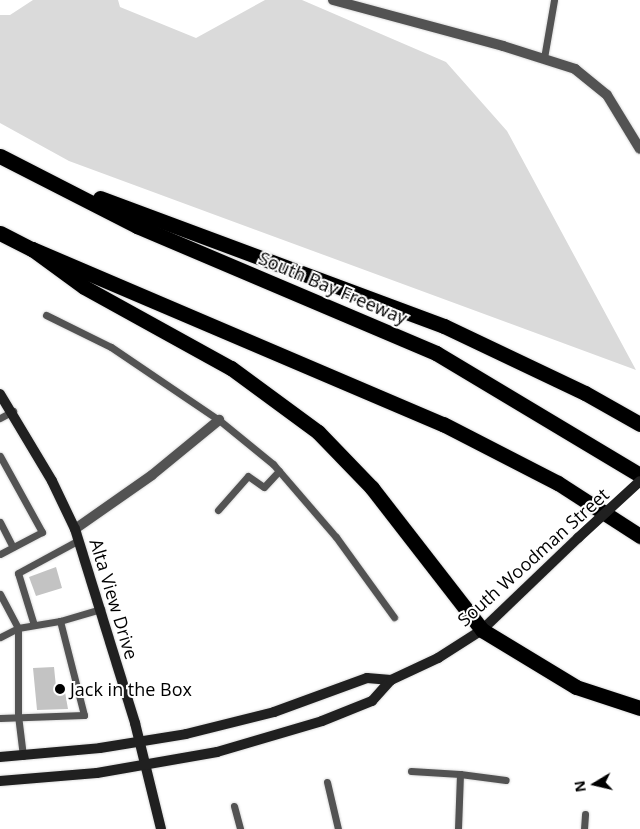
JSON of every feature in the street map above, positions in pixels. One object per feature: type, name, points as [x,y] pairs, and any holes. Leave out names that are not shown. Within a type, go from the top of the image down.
[{"type":"highway","name":"South Bay Freeway","points":[[0,156],[137,226],[436,353],[640,475]]},
{"type":"highway","points":[[17,166],[444,326],[590,396],[640,424]]},
{"type":"highway","points":[[0,232],[32,249],[443,424],[558,483],[640,536]]},
{"type":"highway","points":[[32,249],[84,288],[231,368],[318,432],[372,488],[482,630],[576,687],[640,708]]},
{"type":"main road","name":"Alta View Drive","points":[[0,394],[13,411],[75,529],[101,609],[140,743],[161,829]]},
{"type":"main road","name":"South Woodman Street","points":[[0,781],[146,766],[217,752],[322,721],[372,701],[391,680],[438,658],[482,630],[640,481]]},
{"type":"main road","name":"South Woodman Street","points":[[0,757],[140,743],[274,712],[367,678],[391,680]]},
{"type":"street","points":[[333,0],[544,58],[575,69],[607,95],[640,149]]},
{"type":"street","points":[[75,529],[152,475],[219,420]]},
{"type":"lane","points":[[544,58],[554,0]]},
{"type":"lane","points":[[46,315],[111,347],[219,420],[279,471],[336,537],[394,617]]},
{"type":"lane","points":[[0,418],[13,411]]},
{"type":"lane","points":[[0,456],[42,532],[0,554]]},
{"type":"lane","points":[[218,510],[248,476],[264,487],[279,471]]},
{"type":"lane","points":[[0,522],[13,547]]},
{"type":"lane","points":[[34,626],[18,573],[79,540]]},
{"type":"lane","points":[[0,594],[18,628],[18,717],[23,756]]},
{"type":"lane","points":[[0,638],[18,628],[60,621],[101,609]]},
{"type":"lane","points":[[0,718],[84,714],[60,621]]},
{"type":"lane","points":[[411,771],[460,774],[506,780]]},
{"type":"lane","points":[[458,829],[460,774]]},
{"type":"lane","points":[[327,782],[338,829]]},
{"type":"lane","points":[[234,806],[240,829]]},
{"type":"lane","points":[[584,829],[585,814]]},
{"type":"shaded area","points":[[33,0],[118,0],[120,7],[196,38],[265,0],[302,0],[446,62],[507,131],[636,370],[69,161],[0,123],[0,15],[10,15]]},
{"type":"building","points":[[56,567],[62,588],[36,596],[29,577]]},
{"type":"building","points":[[54,667],[56,687],[59,692],[65,692],[68,709],[37,710],[33,668]]},
{"type":"place","name":"Jack in the Box","points":[[60,689]]}]
